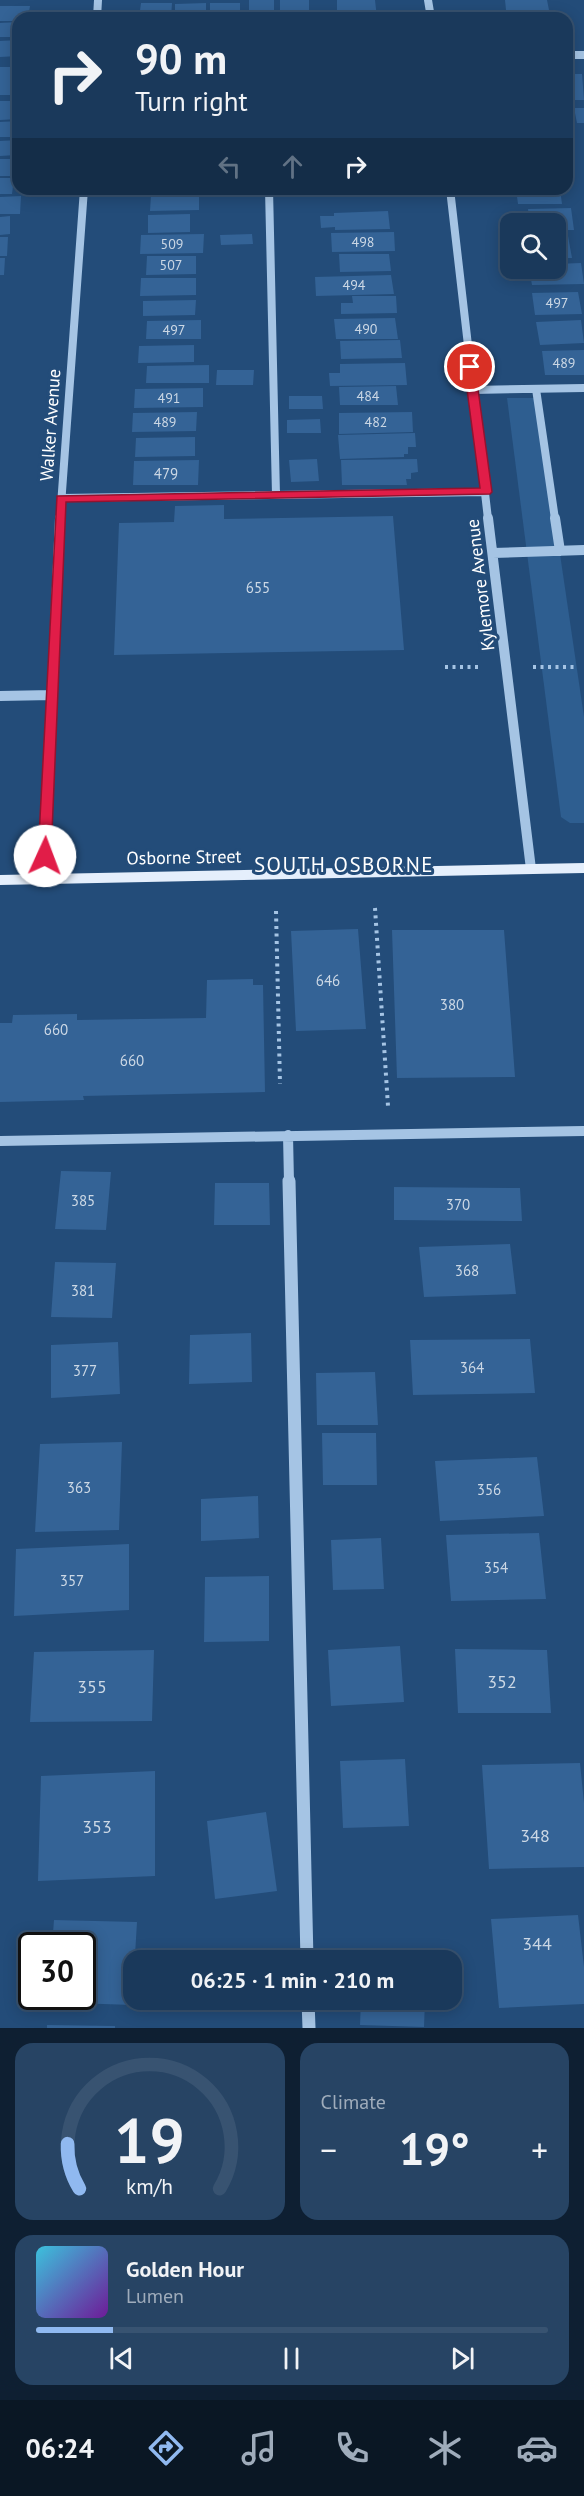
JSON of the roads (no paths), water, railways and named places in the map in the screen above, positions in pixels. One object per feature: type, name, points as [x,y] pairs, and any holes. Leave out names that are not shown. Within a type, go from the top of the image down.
[{"type":"main road","name":"Osborne Street","points":[[0,880],[584,868]]},
{"type":"street","name":"Walker Avenue","points":[[44,879],[61,498],[84,195]]},
{"type":"street","points":[[269,195],[276,495]]},
{"type":"street","name":"Kylemore Avenue","points":[[451,195],[472,390],[531,869]]},
{"type":"street","points":[[472,390],[584,388]]},
{"type":"street","points":[[536,389],[560,551]]},
{"type":"street","points":[[61,498],[486,492]]},
{"type":"street","points":[[493,553],[584,550]]},
{"type":"street","points":[[0,696],[52,695]]},
{"type":"street","points":[[0,1142],[584,1131]]},
{"type":"street","points":[[288,1135],[307,1950]]},
{"type":"street","points":[[308,2010],[309,2028]]},
{"type":"district","name":"SOUTH OSBORNE","points":[[344,864]]}]
